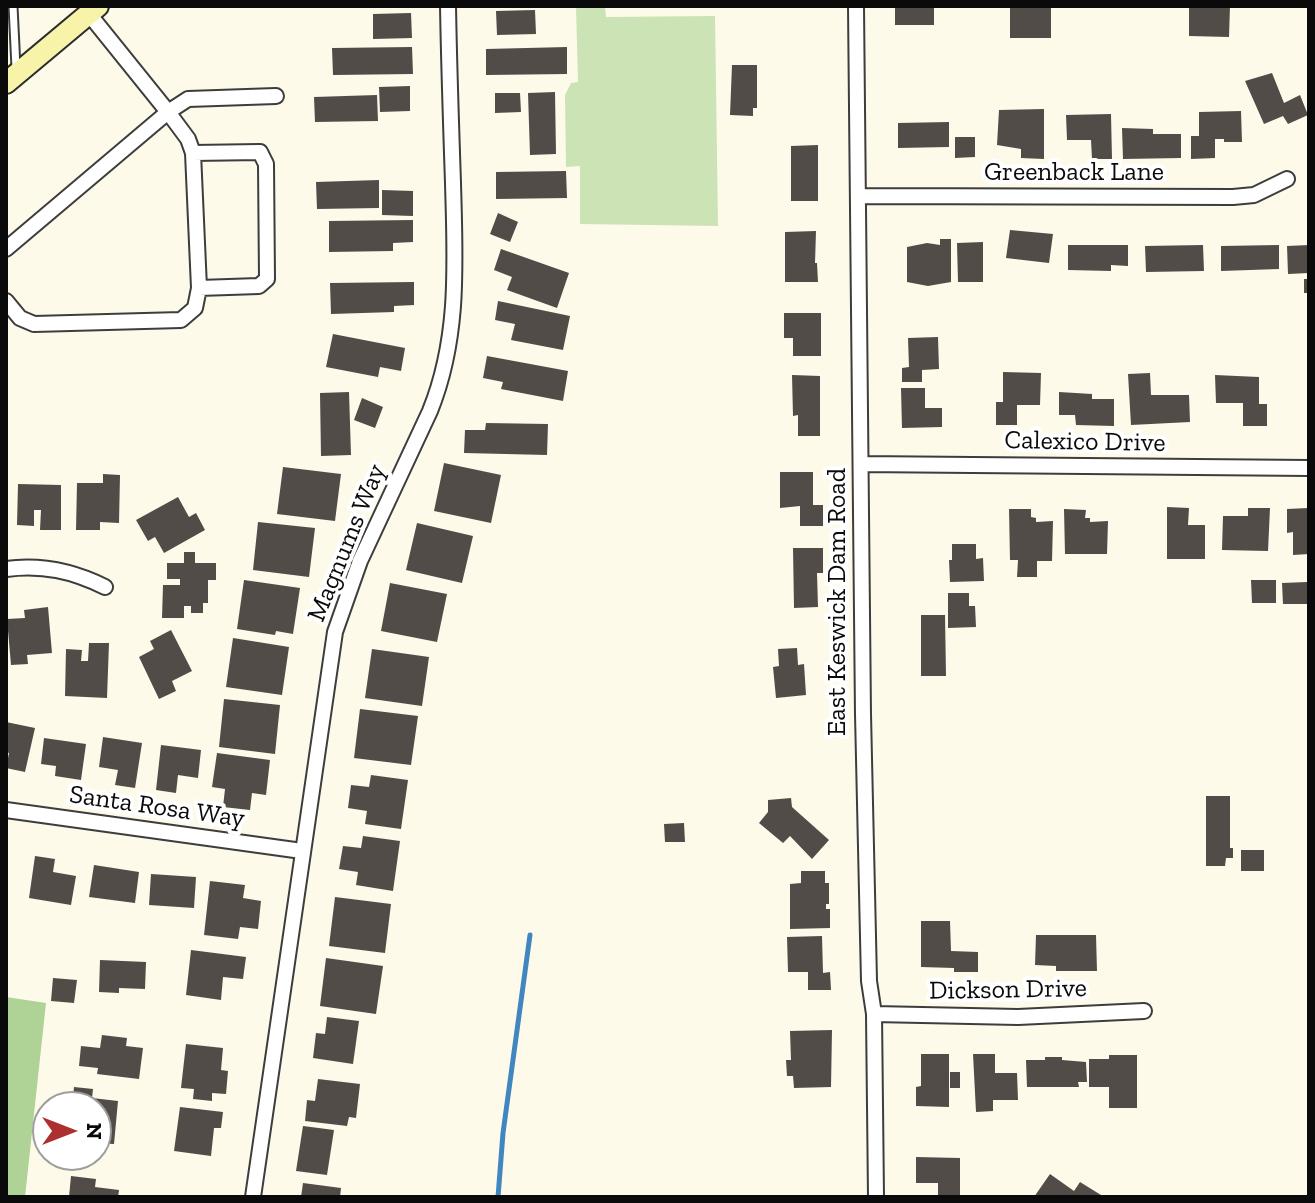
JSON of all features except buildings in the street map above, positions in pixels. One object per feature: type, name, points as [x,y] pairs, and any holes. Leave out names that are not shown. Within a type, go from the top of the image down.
[{"type":"main road","points":[[11,78],[94,10]]},
{"type":"street","name":"Magnums Way","points":[[253,1197],[325,691],[339,615],[360,561],[440,387],[450,344],[455,279],[448,6]]},
{"type":"street","name":"East Keswick Dam Road","points":[[856,6],[863,714],[869,981],[874,1014],[876,1197]]},
{"type":"street","points":[[6,301],[20,318],[34,324],[181,320],[195,308],[199,288],[193,153],[188,139],[94,10]]},
{"type":"street","points":[[6,249],[168,112],[188,99],[276,96]]},
{"type":"street","points":[[193,153],[260,152],[266,164],[267,279],[259,286],[199,288]]},
{"type":"street","name":"Greenback Lane","points":[[858,196],[1233,197],[1254,195],[1287,179]]},
{"type":"street","name":"Calexico Drive","points":[[861,464],[1309,468]]},
{"type":"street","points":[[6,569],[48,568],[65,571],[105,587]]},
{"type":"street","name":"Santa Rosa Way","points":[[6,810],[302,851]]},
{"type":"street","name":"Dickson Drive","points":[[874,1014],[1018,1017],[1144,1011]]},
{"type":"lane","points":[[11,78],[13,6]]},
{"type":"green space","points":[[576,6],[605,6],[606,17],[715,16],[718,226],[580,224],[580,166],[566,167],[565,95],[571,83],[578,82]]},
{"type":"green space","points":[[6,997],[46,1003],[36,1091],[32,1091],[32,1132],[25,1197],[6,1197]]},
{"type":"waterway","points":[[498,1197],[503,1133],[530,935]]}]
